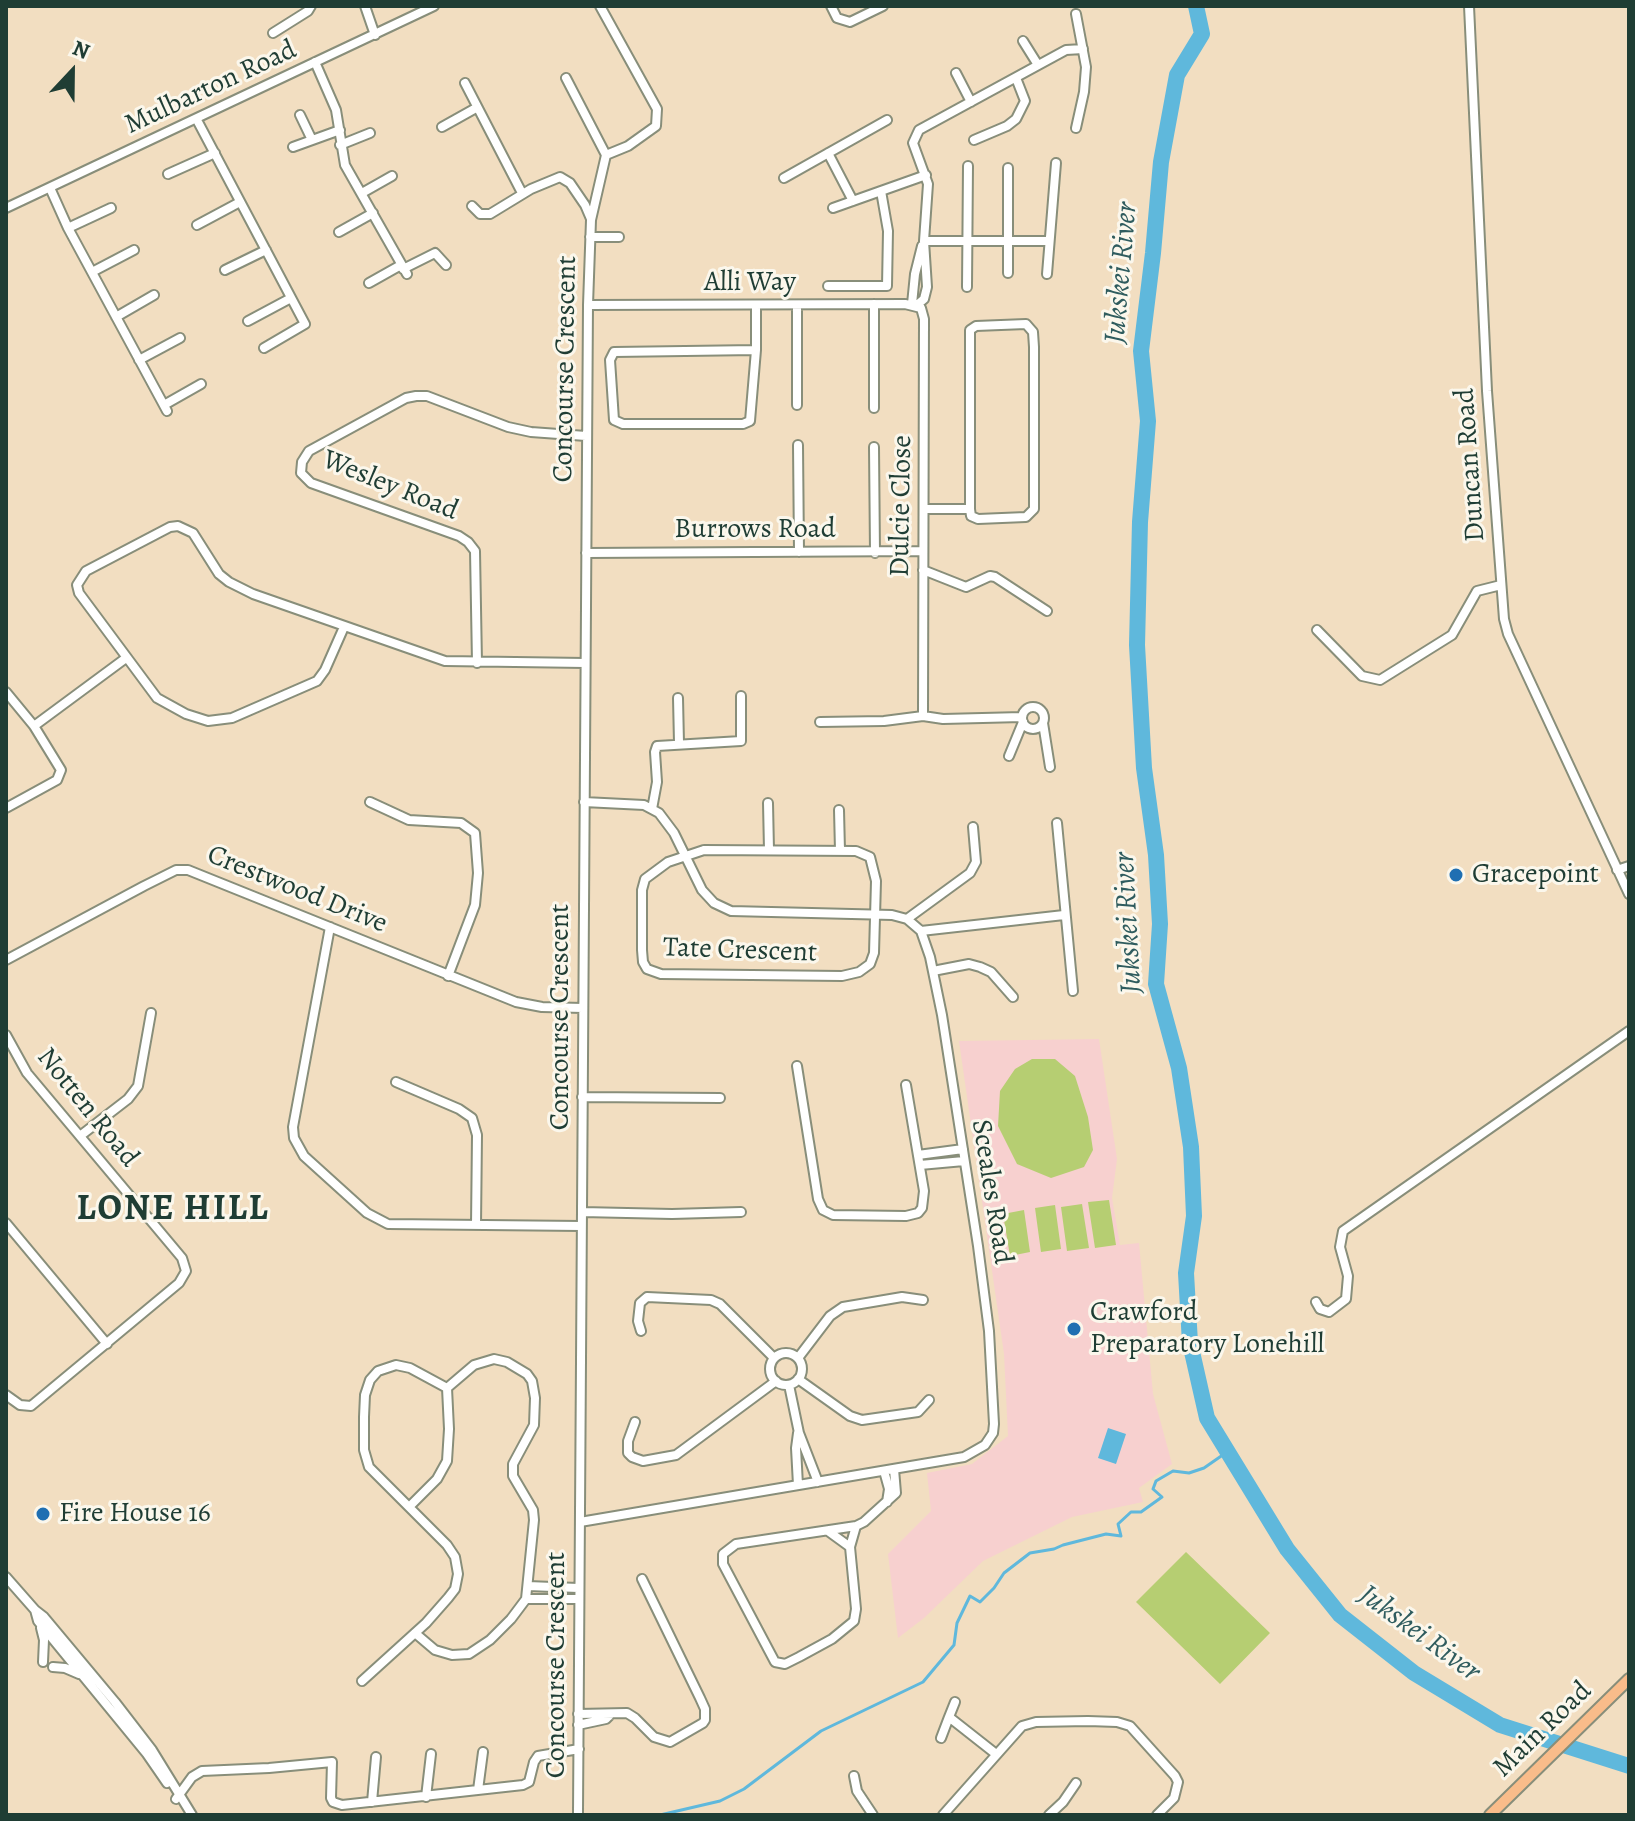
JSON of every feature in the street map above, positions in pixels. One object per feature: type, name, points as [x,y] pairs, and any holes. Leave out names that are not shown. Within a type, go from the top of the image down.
[{"type":"main road","name":"Main Road","points":[[1490,1815],[1629,1679]]},
{"type":"street","points":[[273,33],[311,6]]},
{"type":"street","points":[[365,6],[375,35]]},
{"type":"street","name":"Mulbarton Road","points":[[6,208],[434,6]]},
{"type":"street","points":[[566,78],[606,155],[628,146],[656,126],[657,109],[600,6]]},
{"type":"street","points":[[831,6],[837,18],[850,22],[883,6]]},
{"type":"street","name":"Duncan Road","points":[[1469,6],[1487,391],[1501,585],[1508,634],[1629,894]]},
{"type":"street","points":[[1076,14],[1086,67],[1076,128]]},
{"type":"street","points":[[1023,41],[1038,65]]},
{"type":"street","points":[[914,305],[926,293],[926,175],[913,143],[919,130],[1066,50],[1083,49]]},
{"type":"street","points":[[315,62],[336,110],[345,165],[404,269]]},
{"type":"street","points":[[956,73],[971,102]]},
{"type":"street","points":[[974,140],[1016,119],[1025,101],[1016,78]]},
{"type":"street","points":[[465,83],[522,193]]},
{"type":"street","points":[[442,127],[476,108]]},
{"type":"street","points":[[300,115],[312,140]]},
{"type":"street","points":[[197,120],[305,324],[264,348]]},
{"type":"street","points":[[784,178],[887,120]]},
{"type":"street","points":[[293,147],[340,130]]},
{"type":"street","points":[[340,145],[370,133]]},
{"type":"street","points":[[168,174],[215,153]]},
{"type":"street","points":[[828,153],[853,201]]},
{"type":"street","name":"Concourse Crescent","points":[[578,1815],[577,1599],[588,305],[591,220],[606,155]]},
{"type":"street","points":[[1047,274],[1056,163]]},
{"type":"street","points":[[967,287],[968,166]]},
{"type":"street","points":[[1008,168],[1008,273]]},
{"type":"street","points":[[833,208],[926,175]]},
{"type":"street","points":[[362,193],[392,176]]},
{"type":"street","points":[[472,206],[480,214],[490,214],[522,193],[551,179],[562,178],[570,183],[591,220]]},
{"type":"street","points":[[50,188],[68,228],[165,408],[201,384]]},
{"type":"street","points":[[828,286],[887,286],[888,231],[881,191]]},
{"type":"street","points":[[197,225],[240,202]]},
{"type":"street","points":[[68,228],[111,208]]},
{"type":"street","points":[[339,232],[373,213]]},
{"type":"street","points":[[590,237],[619,237]]},
{"type":"street","points":[[924,241],[1048,241]]},
{"type":"street","points":[[914,305],[915,274],[924,241]]},
{"type":"street","points":[[92,272],[134,250]]},
{"type":"street","points":[[225,270],[266,250]]},
{"type":"street","points":[[369,283],[435,253],[446,265]]},
{"type":"street","points":[[116,317],[154,295]]},
{"type":"street","points":[[248,321],[291,298]]},
{"type":"street","points":[[874,304],[874,408]]},
{"type":"street","name":"Alli Way","points":[[588,305],[914,305]]},
{"type":"street","points":[[756,305],[756,350],[753,414],[748,423],[623,424],[614,420],[610,360],[614,352],[756,350]]},
{"type":"street","points":[[797,305],[797,405]]},
{"type":"street","name":"Dulcie Close","points":[[914,305],[923,310],[924,319],[923,716]]},
{"type":"street","points":[[1026,324],[1033,332],[1034,509],[1026,517],[978,519],[971,516],[970,509],[970,330],[976,326],[1026,324]]},
{"type":"street","points":[[139,360],[180,338]]},
{"type":"street","name":"Wesley Road","points":[[477,663],[475,551],[468,542],[459,536],[311,483],[301,473],[302,462],[309,451],[406,398],[416,396],[427,396],[508,427],[586,436]]},
{"type":"street","points":[[798,445],[799,552]]},
{"type":"street","points":[[874,447],[875,553]]},
{"type":"street","points":[[925,509],[970,509]]},
{"type":"street","points":[[344,627],[317,681],[223,721],[208,721],[168,706],[157,698],[79,593],[77,585],[80,578],[94,566],[170,527],[178,526],[193,533],[211,563],[229,582],[253,594],[445,661],[585,663]]},
{"type":"street","name":"Burrows Road","points":[[586,553],[923,551]]},
{"type":"street","points":[[923,570],[966,587],[990,576],[995,577],[1047,611]]},
{"type":"street","points":[[1317,630],[1362,676],[1380,680],[1452,635],[1477,591],[1501,585]]},
{"type":"street","points":[[34,726],[126,658]]},
{"type":"street","points":[[6,692],[34,726],[60,766],[57,780],[6,808]]},
{"type":"street","points":[[652,809],[657,782],[656,748],[679,743],[741,741],[741,696]]},
{"type":"street","points":[[678,698],[679,743]]},
{"type":"street","points":[[1009,756],[1027,709],[1036,707],[1043,713],[1050,767]]},
{"type":"street","points":[[820,722],[884,721],[923,716],[1023,720]]},
{"type":"street","points":[[1023,720],[1030,729],[1036,729],[1043,723]]},
{"type":"street","points":[[370,802],[409,820],[461,823],[475,833],[478,873],[475,905],[448,976]]},
{"type":"street","points":[[584,802],[634,804],[652,809],[665,820],[708,898],[731,911],[892,915],[907,919],[921,931],[1064,915]]},
{"type":"street","points":[[768,803],[769,850]]},
{"type":"street","points":[[839,810],[840,851]]},
{"type":"street","points":[[1057,823],[1073,991]]},
{"type":"street","points":[[907,919],[970,873],[976,862],[973,827]]},
{"type":"street","points":[[685,857],[704,850],[860,852],[873,861],[876,881],[874,916]]},
{"type":"street","name":"Tate Crescent","points":[[685,857],[668,862],[652,872],[642,885],[642,958],[647,969],[653,972],[707,976],[853,974],[872,961],[874,916]]},
{"type":"street","points":[[1617,870],[1629,866]]},
{"type":"street","name":"Crestwood Drive","points":[[6,960],[176,870],[196,872],[448,976],[527,1005],[583,1008]]},
{"type":"street","points":[[330,927],[293,1127],[298,1147],[304,1156],[356,1205],[378,1220],[408,1225],[581,1226]]},
{"type":"street","name":"Sceales Road","points":[[580,1522],[972,1454],[985,1445],[993,1433],[987,1307],[933,971],[921,931]]},
{"type":"street","points":[[933,971],[969,964],[986,968],[1013,997]]},
{"type":"street","points":[[80,1136],[128,1099],[138,1086],[151,1013]]},
{"type":"street","points":[[1316,1302],[1320,1309],[1329,1312],[1346,1299],[1348,1276],[1339,1239],[1343,1231],[1629,1031]]},
{"type":"street","name":"Notten Road","points":[[6,1035],[27,1073],[182,1258],[186,1271],[179,1283],[107,1344]]},
{"type":"street","points":[[797,1066],[818,1199],[823,1210],[841,1216],[906,1216],[918,1213],[925,1197],[906,1085]]},
{"type":"street","points":[[396,1082],[459,1109],[472,1118],[477,1135],[476,1225]]},
{"type":"street","points":[[582,1097],[720,1098]]},
{"type":"street","points":[[918,1155],[963,1149]]},
{"type":"street","points":[[920,1165],[964,1161]]},
{"type":"street","points":[[582,1212],[741,1212]]},
{"type":"street","points":[[6,1223],[107,1344],[31,1406],[20,1405],[7,1396]]},
{"type":"street","points":[[641,1331],[638,1321],[640,1303],[647,1297],[711,1300],[720,1304],[774,1358]]},
{"type":"street","points":[[798,1358],[830,1316],[843,1307],[902,1297],[923,1300]]},
{"type":"street","points":[[786,1353],[798,1358],[802,1365],[798,1379],[789,1385],[776,1381],[770,1368],[774,1358],[786,1353]]},
{"type":"street","points":[[415,1633],[435,1650],[452,1655],[469,1654],[490,1640],[511,1619],[526,1599],[528,1586],[533,1510],[513,1476],[513,1464],[534,1425],[532,1381],[520,1367],[494,1359],[474,1365],[447,1388]]},
{"type":"street","points":[[362,1681],[448,1598],[455,1589],[458,1574],[455,1557],[447,1545],[377,1476],[366,1458],[364,1406],[367,1386],[378,1371],[396,1365],[410,1368],[447,1388]]},
{"type":"street","points":[[798,1379],[850,1416],[862,1420],[918,1412],[929,1400]]},
{"type":"street","points":[[635,1422],[628,1436],[630,1456],[643,1461],[676,1455],[776,1381]]},
{"type":"street","points":[[789,1385],[799,1433],[818,1482]]},
{"type":"street","points":[[409,1507],[437,1479],[447,1461],[447,1388]]},
{"type":"street","points":[[798,1485],[796,1448],[799,1433]]},
{"type":"street","points":[[856,1526],[850,1547],[856,1609],[854,1621],[832,1639],[799,1657],[785,1664],[775,1662],[723,1564],[723,1554],[736,1544],[856,1526],[887,1503],[897,1490],[889,1470]]},
{"type":"street","points":[[826,1531],[850,1547]]},
{"type":"street","points":[[6,1577],[44,1617],[152,1750],[185,1815]]},
{"type":"street","points":[[578,1714],[627,1713],[654,1737],[670,1742],[705,1720],[705,1709],[642,1579]]},
{"type":"street","points":[[528,1586],[578,1588]]},
{"type":"street","points":[[526,1599],[577,1599]]},
{"type":"street","points":[[35,1610],[44,1640],[43,1662]]},
{"type":"street","points":[[38,1621],[147,1754],[192,1815]]},
{"type":"street","points":[[53,1667],[65,1668],[83,1676]]},
{"type":"street","points":[[941,1738],[955,1702]]},
{"type":"street","points":[[578,1725],[606,1719],[611,1714]]},
{"type":"street","points":[[949,1717],[996,1754]]},
{"type":"street","points":[[943,1815],[1017,1731],[1030,1723],[1124,1723],[1136,1732],[1178,1782],[1174,1798],[1157,1815]]},
{"type":"street","points":[[178,1797],[195,1774],[202,1771],[261,1769],[332,1758],[333,1802],[342,1805],[426,1797],[523,1785],[531,1779],[538,1756],[579,1749]]},
{"type":"street","points":[[478,1790],[483,1752]]},
{"type":"street","points":[[426,1797],[431,1754]]},
{"type":"street","points":[[372,1802],[376,1757]]},
{"type":"street","points":[[854,1776],[857,1791],[873,1815]]},
{"type":"street","points":[[1049,1815],[1076,1783]]},
{"type":"shaded area","name":"Crawford Preparatory Lonehill","points":[[1099,1039],[1117,1159],[1112,1198],[1120,1245],[1139,1243],[1153,1394],[1172,1464],[1139,1488],[1143,1502],[1072,1517],[983,1561],[924,1618],[898,1638],[888,1554],[931,1511],[927,1473],[972,1464],[1008,1436],[1004,1354],[959,1041]]},
{"type":"green space","points":[[1032,1059],[1055,1059],[1075,1076],[1088,1117],[1093,1150],[1084,1167],[1051,1178],[1017,1164],[998,1126],[1000,1091],[1015,1069]]},
{"type":"green space","points":[[1109,1200],[1116,1245],[1095,1248],[1088,1202]]},
{"type":"green space","points":[[1082,1204],[1089,1248],[1067,1251],[1061,1207]]},
{"type":"green space","points":[[1055,1205],[1061,1249],[1041,1252],[1035,1208]]},
{"type":"green space","points":[[1024,1210],[1030,1252],[1010,1256],[1003,1214]]},
{"type":"green space","points":[[1186,1552],[1270,1633],[1220,1684],[1136,1602]]},
{"type":"water","points":[[1108,1428],[1126,1434],[1116,1464],[1098,1458]]},
{"type":"waterway","name":"Jukskei River","points":[[1196,6],[1202,34],[1177,75],[1161,162],[1141,351],[1148,421],[1140,522],[1137,645],[1144,768],[1156,855],[1160,924],[1156,984],[1179,1068],[1191,1147],[1194,1216],[1186,1273],[1190,1343],[1207,1418],[1287,1549],[1340,1615],[1414,1673],[1500,1725],[1629,1766]]},
{"type":"waterway","points":[[660,1815],[720,1801],[744,1789],[821,1731],[923,1682],[954,1645],[957,1623],[970,1596],[980,1602],[1004,1573],[1030,1553],[1106,1534],[1121,1536],[1118,1524],[1131,1512],[1141,1512],[1162,1497],[1153,1489],[1156,1481],[1173,1471],[1189,1473],[1204,1468],[1227,1452]]},
{"type":"place","name":"Gracepoint","points":[[1456,875]]},
{"type":"place","name":"Crawford Preparatory Lonehill","points":[[1074,1329]]},
{"type":"place","name":"Fire House 16","points":[[43,1514]]},
{"type":"district","name":"LONE HILL","points":[[173,1210]]}]
